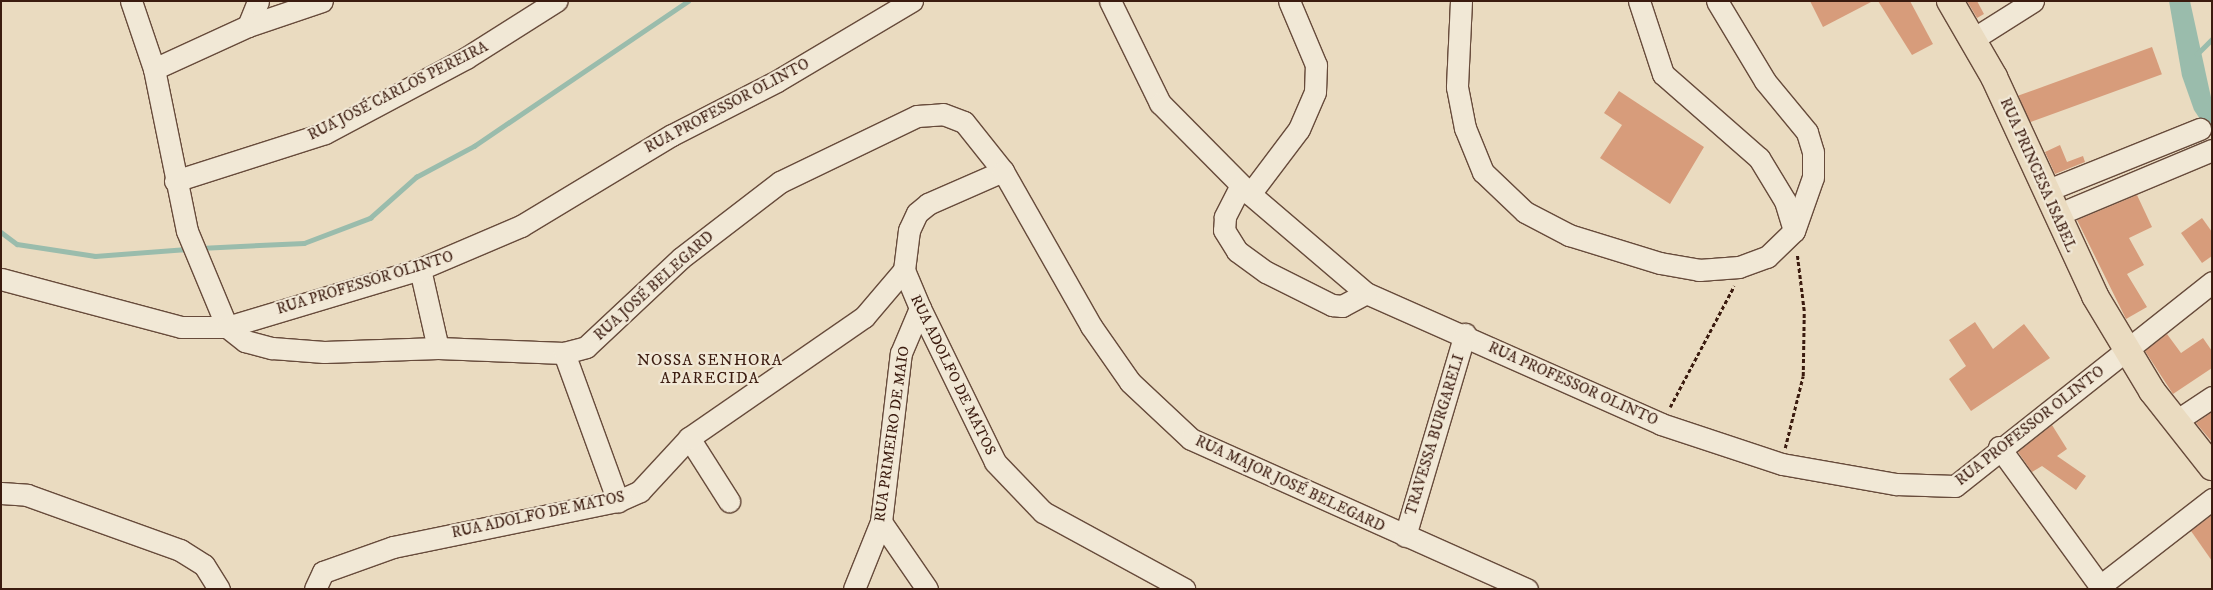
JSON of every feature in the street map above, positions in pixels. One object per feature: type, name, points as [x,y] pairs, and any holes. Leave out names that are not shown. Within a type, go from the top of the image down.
[{"type":"main road","name":"RUA PRINCESA ISABEL","points":[[1950,1],[1973,39],[2048,190],[2095,296],[2176,422],[2212,467]]},
{"type":"street","points":[[130,1],[154,69],[174,181],[194,248],[227,327]]},
{"type":"street","points":[[248,26],[258,1]]},
{"type":"street","points":[[154,69],[248,26],[322,1]]},
{"type":"street","name":"RUA JOSÉ CARLOS PEREIRA","points":[[174,181],[325,133],[466,58],[556,1]]},
{"type":"street","name":"RUA PROFESSOR OLINTO","points":[[1,280],[181,327],[227,327],[420,269],[521,226],[672,135],[777,81],[912,1]]},
{"type":"street","name":"RUA PROFESSOR OLINTO","points":[[1110,1],[1160,103],[1245,190],[1366,293],[1465,334],[1661,424],[1782,464],[1930,488],[1955,486],[1999,447],[2212,282]]},
{"type":"street","points":[[1289,1],[1316,65],[1315,92],[1299,129],[1245,190],[1225,217],[1224,230],[1237,252],[1266,272],[1332,305],[1342,306],[1366,293]]},
{"type":"street","points":[[1461,1],[1456,87],[1465,128],[1483,172],[1503,194],[1525,212],[1604,248],[1699,270],[1739,267],[1767,257],[1794,231],[1813,177],[1813,152],[1807,132],[1765,80],[1717,1]]},
{"type":"street","points":[[1639,1],[1663,74],[1759,158],[1785,201],[1794,231]]},
{"type":"street","points":[[1973,39],[2033,1]]},
{"type":"street","name":"RUA JOSÉ BELEGARD","points":[[227,327],[245,341],[272,348],[324,352],[438,348],[564,353],[586,347],[681,258],[780,182],[917,116],[943,114],[964,122],[1003,171]]},
{"type":"street","points":[[2048,190],[2200,129]]},
{"type":"street","points":[[2059,214],[2212,150]]},
{"type":"street","name":"RUA ADOLFO DE MATOS","points":[[1003,171],[928,204],[917,214],[909,230],[904,270],[920,308],[995,462],[1043,512],[1184,589]]},
{"type":"street","name":"RUA MAJOR JOSÉ BELEGARD","points":[[1003,171],[1090,326],[1159,413],[1191,439],[1241,465],[1527,589]]},
{"type":"street","points":[[420,269],[438,348]]},
{"type":"street","name":"RUA ADOLFO DE MATOS","points":[[315,589],[323,572],[393,546],[618,501],[640,491],[661,473],[689,438],[864,317],[904,270]]},
{"type":"street","name":"RUA PRIMEIRO DE MAIO","points":[[854,589],[881,522],[901,353],[920,308]]},
{"type":"street","name":"TRAVESSA BURGARELI","points":[[1405,536],[1465,334]]},
{"type":"street","points":[[564,353],[618,501]]},
{"type":"street","points":[[2176,422],[2212,397]]},
{"type":"street","points":[[689,438],[730,501]]},
{"type":"street","points":[[1999,447],[2101,587],[2212,499]]},
{"type":"street","points":[[1,493],[27,495],[180,550],[204,565],[219,589]]},
{"type":"street","points":[[881,522],[927,589]]},
{"type":"path","points":[[1782,464],[1803,376],[1804,311],[1794,231]]},
{"type":"path","points":[[1661,424],[1731,295],[1739,267]]},
{"type":"shaded area","points":[[2169,1],[2190,1],[2212,102],[2212,137],[2194,110],[2182,76]]},
{"type":"building","points":[[1810,1],[1873,1],[1823,27]]},
{"type":"building","points":[[1878,1],[1910,1],[1933,44],[1912,55]]},
{"type":"building","points":[[1967,1],[1977,1],[1984,14],[1977,18]]},
{"type":"building","points":[[2152,47],[2162,74],[2028,123],[2019,96]]},
{"type":"building","points":[[1619,91],[1704,147],[1670,204],[1600,158],[1622,125],[1604,113]]},
{"type":"building","points":[[2060,145],[2067,162],[2083,156],[2085,162],[2055,174],[2045,152]]},
{"type":"building","points":[[2137,195],[2152,227],[2129,238],[2144,265],[2127,274],[2147,307],[2126,319],[2077,220]]},
{"type":"building","points":[[2202,218],[2212,232],[2212,256],[2202,263],[2181,233]]},
{"type":"building","points":[[1975,322],[1993,349],[2024,324],[2050,358],[1971,411],[1949,379],[1966,366],[1949,340]]},
{"type":"building","points":[[2167,334],[2181,353],[2203,338],[2212,351],[2212,368],[2173,394],[2145,351]]},
{"type":"building","points":[[2212,412],[2212,442],[2196,423]]},
{"type":"building","points":[[2052,425],[2067,449],[2057,456],[2086,476],[2076,490],[2042,466],[2032,472],[2018,452]]},
{"type":"building","points":[[2212,515],[2212,561],[2191,531]]},
{"type":"waterway","points":[[200,248],[304,243],[370,218],[416,177],[474,146],[688,1]]},
{"type":"waterway","points":[[2197,54],[2212,39]]},
{"type":"waterway","points":[[1,232],[17,244],[95,256],[187,249]]},
{"type":"district","name":"NOSSA SENHORA APARECIDA","points":[[710,369]]}]
